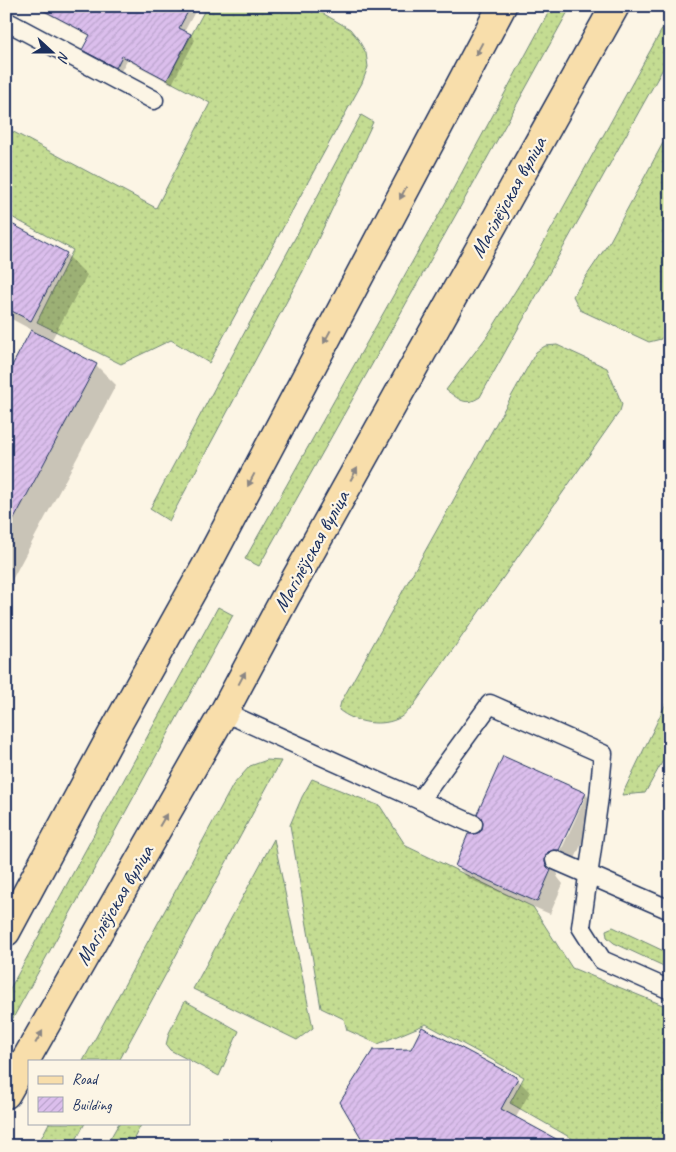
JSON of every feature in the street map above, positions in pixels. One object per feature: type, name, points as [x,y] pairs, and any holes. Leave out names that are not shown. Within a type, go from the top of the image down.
[{"type":"main road","points":[[6,932],[211,557],[502,6]]},
{"type":"main road","name":"Магілёўская вуліца","points":[[6,1094],[224,712],[286,596],[615,6]]},
{"type":"lane","points":[[6,21],[154,100]]},
{"type":"lane","points":[[420,800],[490,704],[603,754],[582,927],[602,960],[670,990]]},
{"type":"lane","points":[[224,712],[473,824]]},
{"type":"lane","points":[[555,860],[670,910]]},
{"type":"green space","points":[[207,6],[310,6],[350,29],[366,53],[368,67],[362,83],[209,363],[171,340],[121,364],[37,322],[73,250],[6,214],[6,128],[156,208],[210,103],[167,80]]},
{"type":"green space","points":[[552,6],[571,6],[259,566],[245,559],[447,200]]},
{"type":"green space","points":[[670,15],[670,56],[480,397],[466,402],[462,401],[446,390],[488,335],[532,264]]},
{"type":"green space","points":[[361,115],[373,122],[303,271],[169,521],[150,509]]},
{"type":"green space","points":[[670,130],[670,325],[661,339],[649,342],[580,310],[573,296],[610,241]]},
{"type":"green space","points":[[557,345],[607,368],[622,404],[620,411],[411,709],[394,720],[378,723],[361,721],[339,710],[341,702],[536,352],[545,346]]},
{"type":"green space","points":[[218,607],[233,615],[6,1031],[6,996]]},
{"type":"green space","points":[[670,695],[670,748],[645,793],[622,795]]},
{"type":"green space","points":[[267,760],[281,761],[120,1060],[84,1060],[233,785],[250,766]]},
{"type":"green space","points":[[312,779],[380,806],[406,846],[533,907],[572,968],[670,1008],[670,1146],[585,1146],[510,1103],[524,1077],[426,1024],[378,1044],[347,1030],[344,1019],[321,1008],[290,825]]},
{"type":"green space","points":[[274,839],[313,1028],[297,1040],[193,989]]},
{"type":"green space","points":[[613,927],[670,954],[670,969],[614,943],[607,937],[606,930]]},
{"type":"green space","points":[[185,1001],[239,1031],[219,1076],[170,1050],[166,1045],[169,1033]]},
{"type":"green space","points":[[48,1124],[84,1124],[73,1146],[37,1146]]},
{"type":"green space","points":[[118,1124],[141,1124],[130,1146],[106,1146]]},
{"type":"building","points":[[35,6],[191,6],[179,28],[191,34],[167,80],[122,56],[116,68],[82,50],[90,35]]},
{"type":"building","points":[[6,221],[67,253],[31,321],[6,308]]},
{"type":"building","points":[[31,330],[97,364],[6,534],[6,377]]},
{"type":"building","points":[[503,756],[586,793],[559,850],[553,850],[546,855],[545,862],[551,870],[537,902],[455,866],[468,834],[475,834],[482,829],[483,822],[477,814]]},
{"type":"building","points":[[422,1027],[518,1078],[501,1109],[569,1146],[366,1146],[340,1102],[373,1050],[411,1049]]}]
